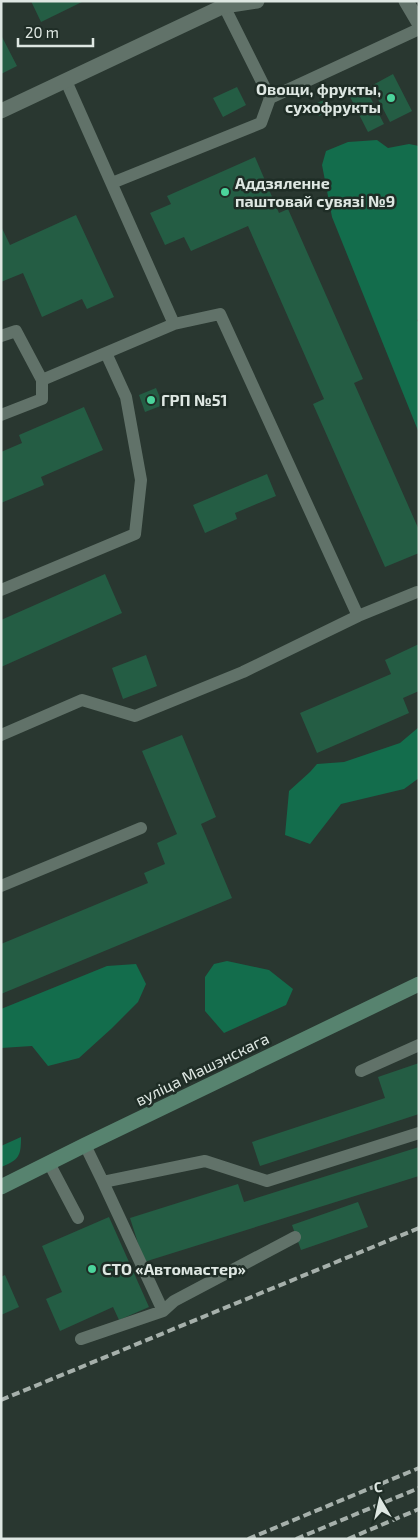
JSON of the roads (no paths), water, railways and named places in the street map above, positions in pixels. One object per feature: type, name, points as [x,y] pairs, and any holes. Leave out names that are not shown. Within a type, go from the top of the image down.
[{"type":"main road","name":"вуліца Машэнскага","points":[[1,1187],[419,984]]},
{"type":"street","points":[[1,111],[224,6],[257,1]]},
{"type":"street","points":[[411,3],[419,23]]},
{"type":"lane","points":[[224,6],[270,98]]},
{"type":"lane","points":[[112,183],[261,123],[270,98],[419,29]]},
{"type":"lane","points":[[66,80],[174,324]]},
{"type":"lane","points":[[42,380],[174,324],[220,314],[358,616]]},
{"type":"lane","points":[[1,336],[16,331],[42,380],[42,399],[1,415]]},
{"type":"lane","points":[[1,590],[135,534],[141,480],[126,397],[106,353]]},
{"type":"lane","points":[[1,735],[82,700],[135,716],[243,672],[358,616],[417,592]]},
{"type":"lane","points":[[1,886],[141,828]]},
{"type":"lane","points":[[361,1071],[419,1045]]},
{"type":"lane","points":[[103,1182],[205,1161],[267,1181],[419,1133]]},
{"type":"lane","points":[[85,1145],[163,1311]]},
{"type":"lane","points":[[50,1164],[78,1218]]},
{"type":"lane","points":[[81,1339],[163,1311],[174,1301],[295,1237]]},
{"type":"railway","points":[[1,1400],[419,1228]]},
{"type":"railway","points":[[248,1539],[419,1468]]},
{"type":"railway","points":[[296,1539],[419,1488]]},
{"type":"railway","points":[[348,1539],[419,1509]]},
{"type":"place","name":"Овощи, фрукты, сухофрукты","points":[[391,98]]},
{"type":"place","name":"Аддзяленне паштовай сувязі №9","points":[[225,192]]},
{"type":"place","name":"ГРП №51","points":[[151,400]]},
{"type":"place","name":"СТО «Автомастер»","points":[[92,1269]]}]
